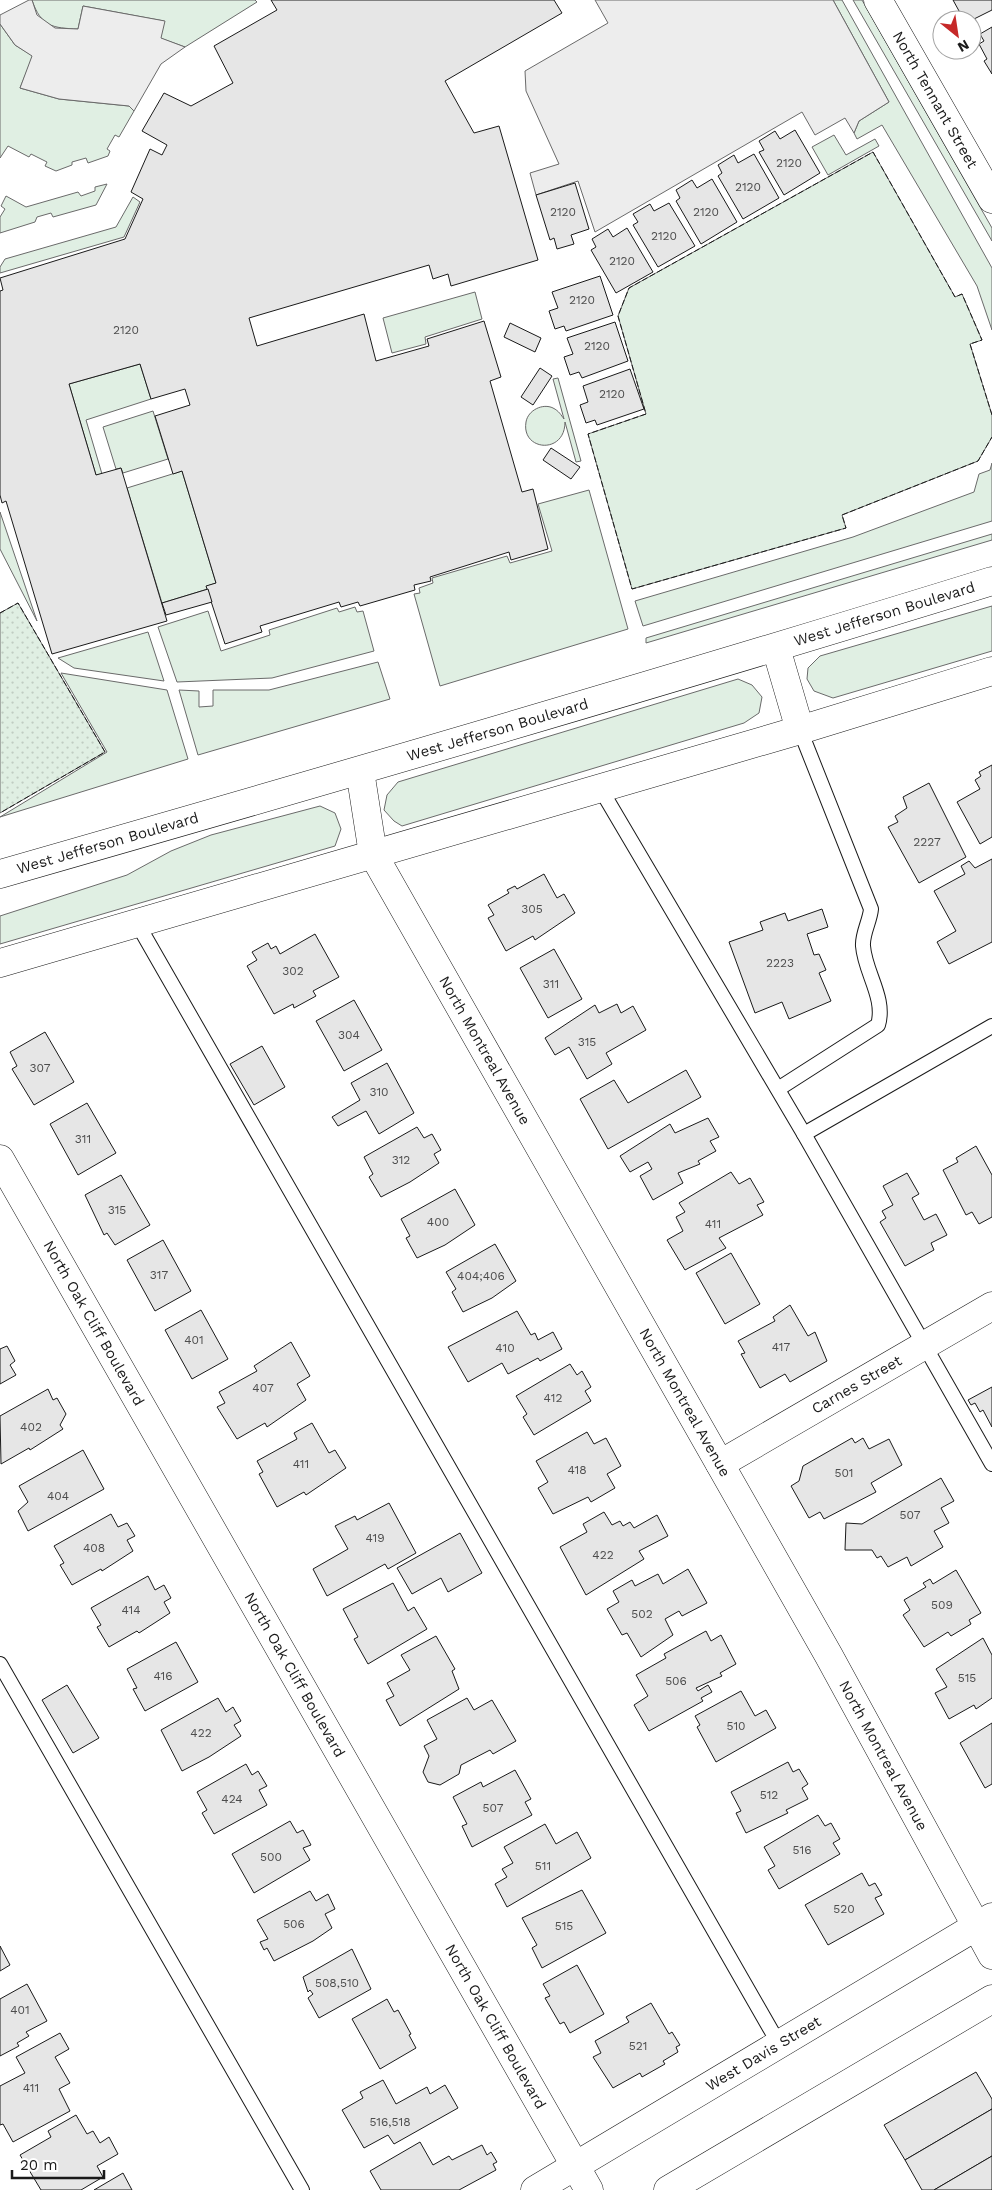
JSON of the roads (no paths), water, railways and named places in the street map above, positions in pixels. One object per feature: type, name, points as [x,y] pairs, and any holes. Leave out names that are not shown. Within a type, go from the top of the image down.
[{"type":"main road","name":"North Tennant Street","points":[[878,0],[992,199]]},
{"type":"main road","name":"West Jefferson Boulevard","points":[[0,874],[360,771],[776,648],[992,581]]},
{"type":"main road","points":[[776,648],[800,730]]},
{"type":"main road","points":[[0,962],[800,730],[992,670]]},
{"type":"main road","points":[[360,771],[372,854]]},
{"type":"main road","name":"North Montreal Avenue","points":[[372,854],[829,1656],[984,1922],[992,1955]]},
{"type":"main road","name":"North Oak Cliff Boulevard","points":[[0,1159],[590,2190]]},
{"type":"main road","name":"Carnes Street","points":[[720,1464],[992,1306]]},
{"type":"main road","name":"West Davis Street","points":[[534,2190],[984,1922]]},
{"type":"main road","points":[[668,2190],[992,1999]]},
{"type":"lane","points":[[778,1089],[878,1024],[882,1012],[863,946],[866,930],[870,922],[871,909],[800,730]]},
{"type":"lane","points":[[600,788],[778,1089],[992,1464]]},
{"type":"lane","points":[[137,923],[779,2044]]},
{"type":"lane","points":[[804,1134],[992,1026]]},
{"type":"lane","points":[[0,1664],[302,2190]]}]
